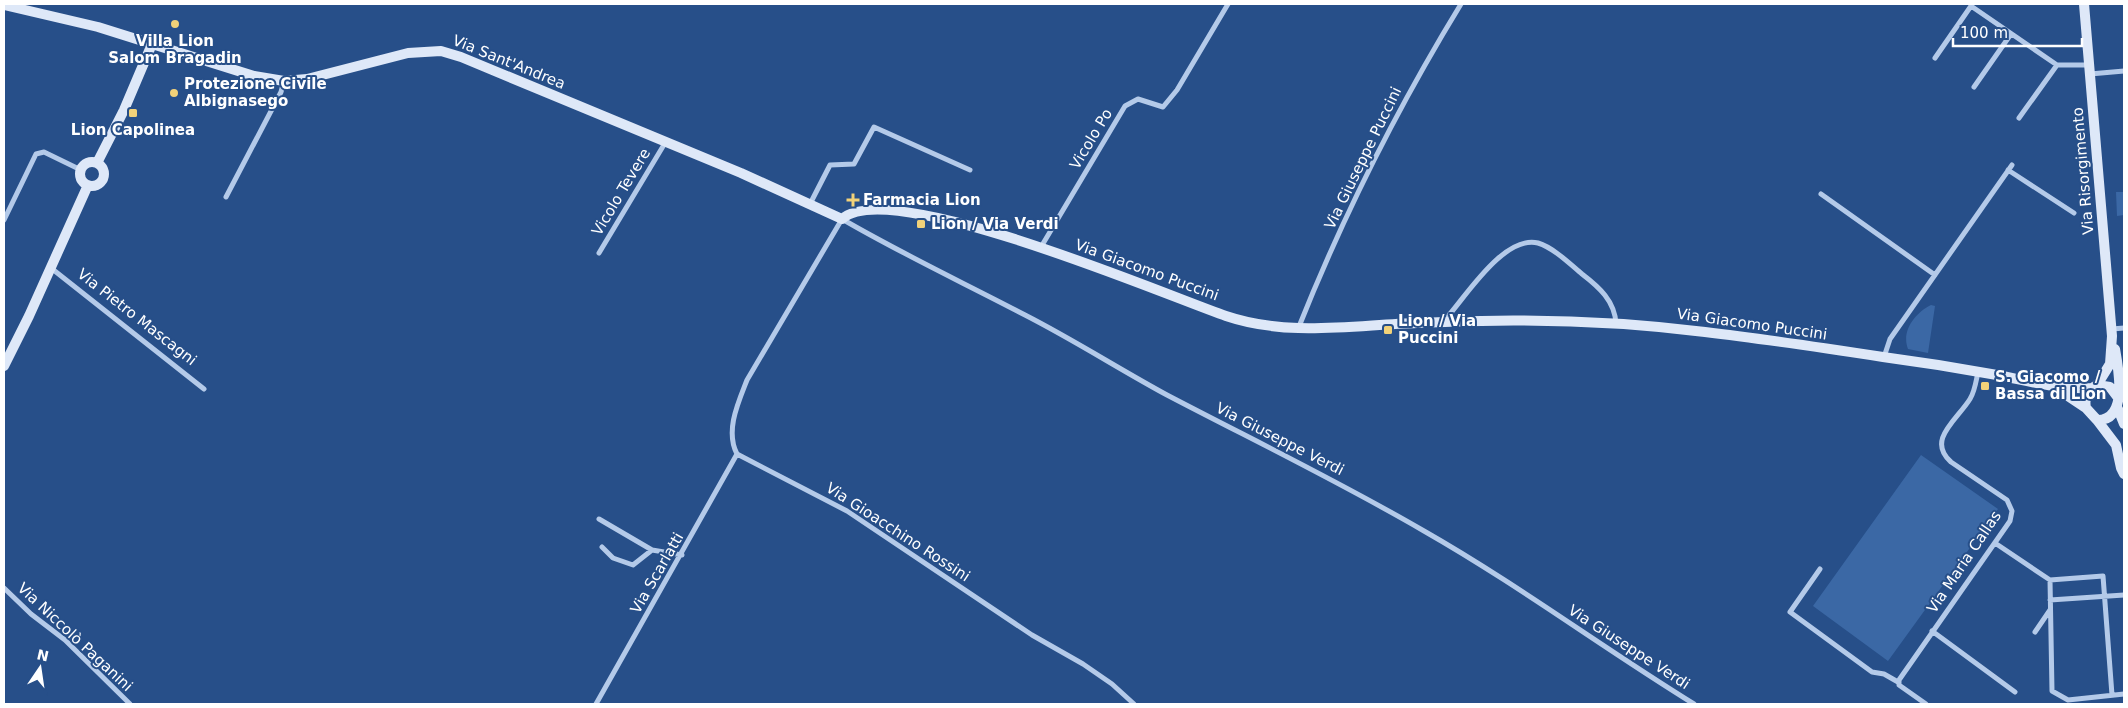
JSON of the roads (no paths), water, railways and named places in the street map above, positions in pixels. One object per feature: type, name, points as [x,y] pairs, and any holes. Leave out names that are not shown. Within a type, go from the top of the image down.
[{"type":"street","name":"Vicolo Po","points":[[1041,247],[1125,106],[1138,99],[1163,107],[1177,90],[1228,4]]},
{"type":"street","name":"Via Giuseppe Puccini","points":[[1298,329],[1319,276],[1382,144],[1408,94],[1462,4]]},
{"type":"street","name":"Via Risorgimento","points":[[2084,4],[2112,333],[2118,366],[2118,404],[2124,424]]},
{"type":"street","name":"Via Sant'Andrea","points":[[4,5],[98,27],[254,76],[284,81],[307,79],[408,53],[442,51],[461,57],[666,143],[842,219]]},
{"type":"street","points":[[1934,58],[1971,6],[2057,65],[2089,69],[2124,70]]},
{"type":"street","points":[[1974,87],[2011,34]]},
{"type":"street","points":[[97,163],[124,110],[152,44]]},
{"type":"street","points":[[2019,118],[2057,65]]},
{"type":"street","points":[[226,197],[281,92],[284,81]]},
{"type":"street","points":[[810,204],[830,165],[854,164],[874,127],[970,170]]},
{"type":"street","name":"Vicolo Tevere","points":[[599,254],[666,143]]},
{"type":"street","points":[[4,220],[36,154],[44,152],[82,170]]},
{"type":"street","points":[[88,186],[81,177],[82,170],[86,164],[97,163]]},
{"type":"street","points":[[88,186],[96,186],[104,179],[104,171],[97,163]]},
{"type":"street","points":[[1884,357],[1890,339],[2010,168],[2074,213]]},
{"type":"street","points":[[4,366],[52,268],[88,186]]},
{"type":"street","points":[[1821,194],[1935,275]]},
{"type":"street","name":"Via Giacomo Puccini","points":[[842,219],[852,212],[862,210],[918,214],[944,219],[1041,247],[1230,318],[1265,326],[1298,329],[1447,321],[1553,321],[1616,324],[1705,332],[1884,357],[2055,387],[2094,387]]},
{"type":"street","points":[[737,454],[731,438],[747,380],[842,219]]},
{"type":"street","name":"Via Giuseppe Verdi","points":[[842,219],[945,276],[1059,332],[1165,393],[1326,476],[1425,531],[1485,567],[1642,673],[1694,704]]},
{"type":"street","points":[[1447,321],[1449,315],[1501,255],[1518,244],[1532,243],[1551,250],[1597,286],[1612,307],[1616,324]]},
{"type":"street","name":"Via Pietro Mascagni","points":[[52,268],[204,389]]},
{"type":"street","points":[[2112,333],[2124,328]]},
{"type":"street","name":"Via Risorgimento","points":[[2094,387],[2110,364],[2112,333]]},
{"type":"street","name":"Via Maria Callas","points":[[1898,682],[2010,521],[2011,506],[2007,500],[1951,462],[1943,455],[1940,446],[1943,435],[1971,398],[1978,372]]},
{"type":"street","name":"Via Giacomo Puccini","points":[[2055,387],[2086,408]]},
{"type":"street","points":[[2097,420],[2110,418],[2118,404],[2110,387],[2094,387],[2086,397],[2086,408],[2120,446],[2121,468],[2124,474]]},
{"type":"street","name":"Via Scarlatti","points":[[596,704],[682,555],[737,454]]},
{"type":"street","name":"Via Gioacchino Rossini","points":[[737,454],[848,511],[1032,635],[1083,664],[1112,684],[1134,704]]},
{"type":"street","points":[[599,519],[652,550],[682,555]]},
{"type":"street","points":[[1995,542],[2050,580],[2103,576],[2112,695]]},
{"type":"street","points":[[602,547],[613,558],[633,565],[652,550]]},
{"type":"street","points":[[1820,569],[1790,612],[1872,672],[1884,674],[1898,682],[1899,685],[1926,704]]},
{"type":"street","points":[[2050,580],[2052,691],[2068,700],[2124,694]]},
{"type":"street","name":"Via Niccolò Paganini","points":[[4,588],[31,614],[65,640],[130,704]]},
{"type":"street","points":[[2050,600],[2124,595]]},
{"type":"street","points":[[2035,632],[2050,609]]},
{"type":"street","name":"Via Maria Callas","points":[[1932,631],[2015,692]]},
{"type":"place","name":"Villa Lion Salom Bragadin","points":[[175,24]]},
{"type":"place","name":"Protezione Civile Albignasego","points":[[174,93]]},
{"type":"place","name":"Lion Capolinea","points":[[133,113]]},
{"type":"place","name":"Farmacia Lion","points":[[853,200]]},
{"type":"place","name":"Lion / Via Verdi","points":[[921,224]]},
{"type":"place","name":"Lion / Via Puccini","points":[[1388,330]]},
{"type":"place","name":"S. Giacomo / Bassa di Lion","points":[[1985,386]]}]
